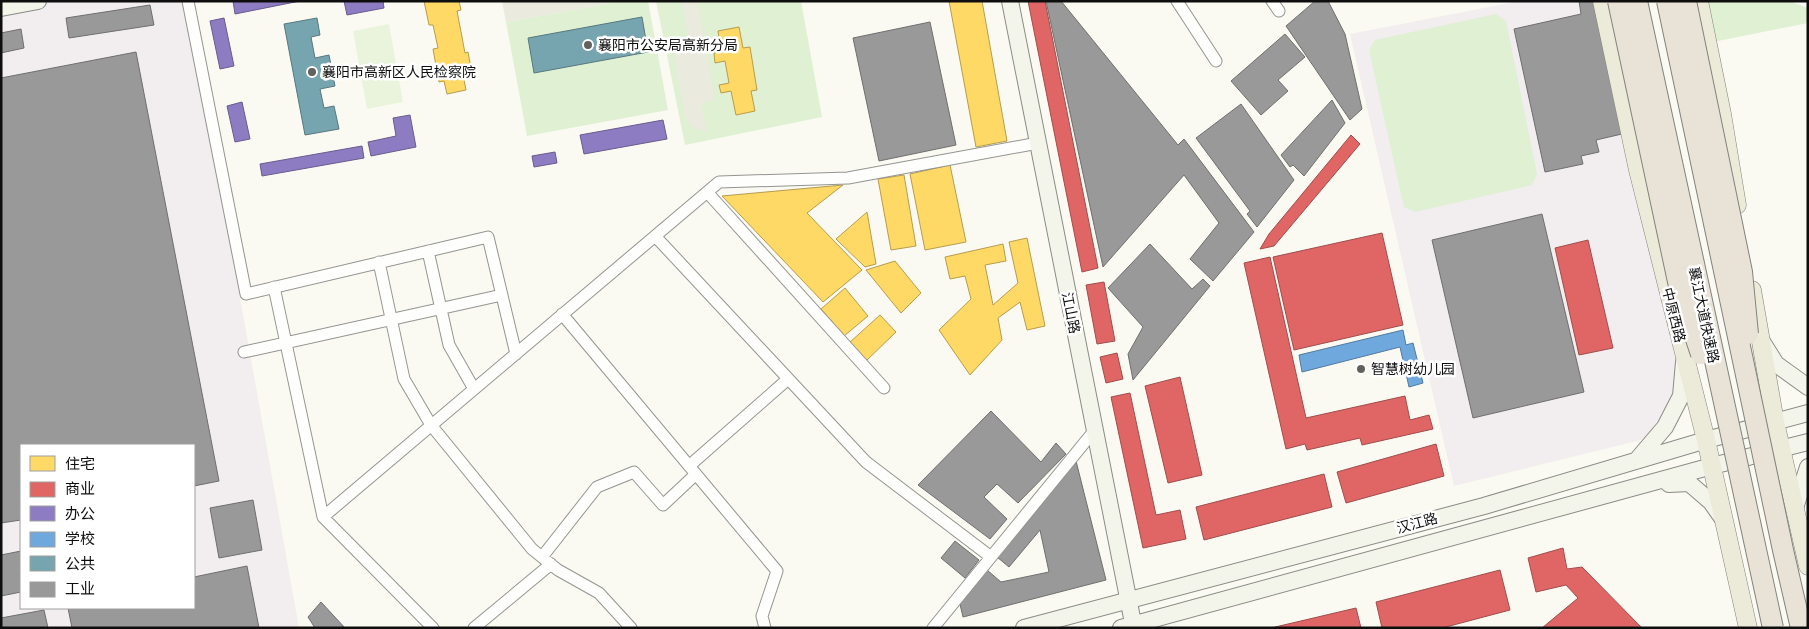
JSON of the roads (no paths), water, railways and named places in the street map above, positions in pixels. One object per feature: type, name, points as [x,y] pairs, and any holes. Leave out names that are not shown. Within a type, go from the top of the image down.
[{"type":"highway","points":[[1618,1],[1680,291],[1701,353],[1734,503],[1757,556]]},
{"type":"highway","name":"襄江大道快速路","points":[[1637,1],[1773,628]]},
{"type":"highway","name":"襄江大道快速路","points":[[1667,1],[1801,628]]},
{"type":"highway","points":[[1686,1],[1742,272],[1749,342],[1782,493],[1783,550]]},
{"type":"main road","points":[[1,8],[38,1]]},
{"type":"main road","name":"江山路","points":[[1010,1],[1127,600],[1129,627]]},
{"type":"main road","name":"中原西路","points":[[1602,1],[1638,170],[1706,440],[1748,628]]},
{"type":"main road","points":[[1698,1],[1722,114],[1775,422],[1808,566]]},
{"type":"main road","points":[[1761,340],[1776,364],[1808,387]]},
{"type":"main road","points":[[1636,461],[1666,427],[1681,396],[1685,357]]},
{"type":"main road","name":"汉江路","points":[[1024,628],[1474,508],[1706,440],[1808,413]]},
{"type":"main road","name":"汉江路","points":[[1129,627],[1712,466],[1808,442]]},
{"type":"main road","points":[[1795,508],[1808,467]]},
{"type":"main road","points":[[1644,485],[1689,483],[1711,502],[1724,520]]},
{"type":"street","points":[[188,1],[246,294],[488,237],[516,354]]},
{"type":"street","points":[[1177,1],[1216,61]]},
{"type":"street","points":[[323,517],[719,182],[848,178],[1038,143]]},
{"type":"street","points":[[707,192],[884,388]]},
{"type":"street","points":[[655,236],[866,462],[991,557]]},
{"type":"street","points":[[428,251],[449,345],[474,389]]},
{"type":"street","points":[[379,262],[404,379],[431,425],[532,549],[546,560],[599,592],[631,628]]},
{"type":"street","points":[[274,287],[323,517],[433,628]]},
{"type":"street","points":[[244,352],[440,307],[502,295]]},
{"type":"street","points":[[562,314],[777,571],[762,616],[765,628]]},
{"type":"street","points":[[474,628],[546,560],[597,487],[634,472],[663,505],[692,470],[788,379]]},
{"type":"street","points":[[933,628],[1094,431]]},
{"type":"place","name":"襄阳市公安局高新分局","points":[[588,45]]},
{"type":"place","name":"襄阳市高新区人民检察院","points":[[312,72]]},
{"type":"place","name":"智慧树幼儿园","points":[[1361,369]]}]
